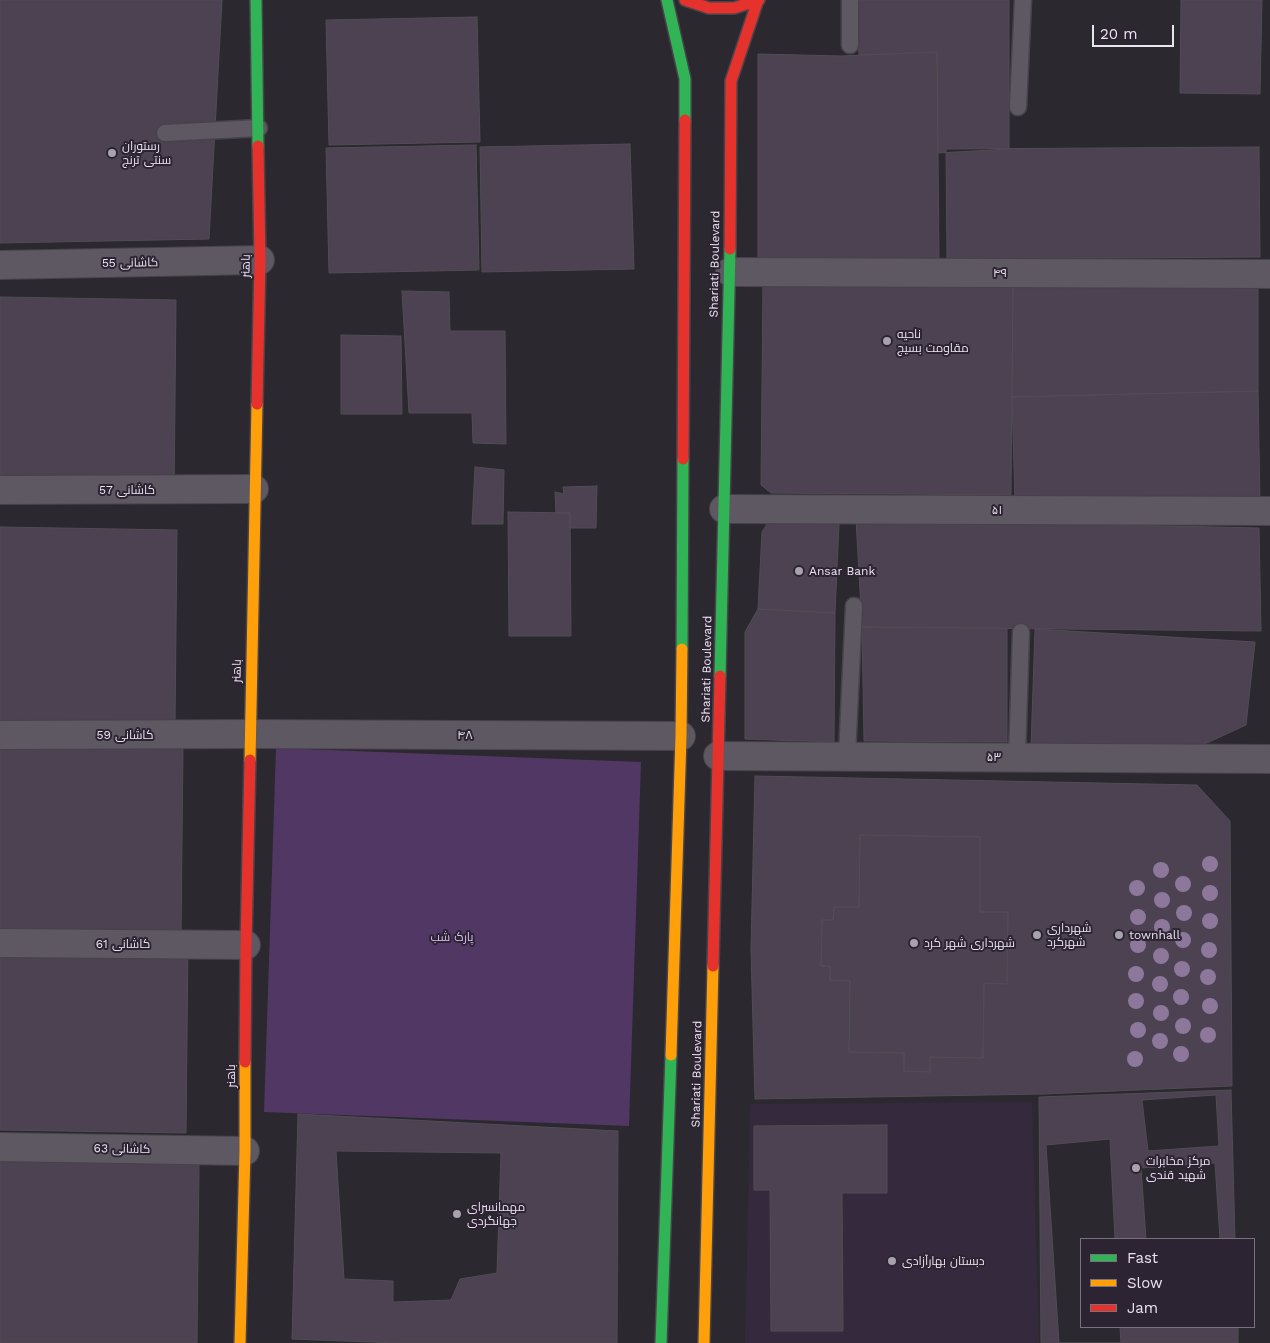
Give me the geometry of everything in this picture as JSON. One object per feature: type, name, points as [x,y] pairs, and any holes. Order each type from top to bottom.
[{"type":"main road","name":"باهنر","points":[[240,1343],[245,1151],[246,945],[254,489],[260,260],[256,0]]},
{"type":"main road","name":"Shariati Boulevard","points":[[667,0],[685,79],[698,745],[704,1343]]},
{"type":"main road","points":[[685,0],[709,8],[734,8],[759,0]]},
{"type":"main road","name":"Shariati Boulevard","points":[[661,1343],[698,745],[724,509],[730,272],[730,81],[759,0]]},
{"type":"street","name":"کاشانی 55","points":[[0,265],[260,260]]},
{"type":"street","name":"۴۹","points":[[730,272],[1270,274]]},
{"type":"street","name":"کاشانی 57","points":[[0,490],[254,489]]},
{"type":"street","name":"۵۱","points":[[724,509],[1270,511]]},
{"type":"street","name":"۴۸","points":[[250,734],[698,745]]},
{"type":"street","name":"کاشانی 59","points":[[0,735],[250,734]]},
{"type":"street","name":"۵۳","points":[[698,745],[848,756],[1270,759]]},
{"type":"street","name":"کاشانی 61","points":[[0,943],[246,945]]},
{"type":"street","name":"کاشانی 63","points":[[0,1146],[245,1151]]},
{"type":"lane","points":[[850,0],[850,45]]},
{"type":"lane","points":[[1018,107],[1022,0]]},
{"type":"lane","points":[[165,133],[259,128]]},
{"type":"lane","points":[[848,756],[854,606]]},
{"type":"lane","points":[[1017,757],[1021,632]]},
{"type":"shaded area","name":"دبستان بهارآزادی","points":[[1032,1102],[1039,1343],[745,1343],[750,1104]]},
{"type":"green space","name":"پارک شب","points":[[276,748],[641,762],[629,1126],[264,1112]]},
{"type":"building","points":[[0,0],[222,0],[209,239],[0,243]]},
{"type":"building","points":[[857,0],[1009,0],[1009,149],[938,153],[937,52],[859,55]]},
{"type":"building","points":[[1181,0],[1262,0],[1260,94],[1180,93]]},
{"type":"building","points":[[477,17],[480,142],[329,145],[326,20]]},
{"type":"building","points":[[937,52],[939,259],[758,260],[758,54],[841,56]]},
{"type":"building","points":[[630,144],[634,269],[482,272],[480,147]]},
{"type":"building","points":[[476,145],[479,270],[329,273],[326,148]]},
{"type":"building","points":[[1259,147],[1260,257],[947,259],[946,149]]},
{"type":"building","name":"ناحیه مقاومت بسیج","points":[[763,282],[1013,286],[1011,495],[771,493],[761,485]]},
{"type":"building","points":[[1258,285],[1258,391],[1012,397],[1013,286]]},
{"type":"building","points":[[402,291],[449,292],[450,331],[505,331],[506,444],[473,443],[472,413],[409,413]]},
{"type":"building","points":[[0,297],[176,300],[174,495],[0,492]]},
{"type":"building","points":[[341,335],[401,336],[402,414],[341,414]]},
{"type":"building","points":[[1258,391],[1260,504],[1015,504],[1012,397]]},
{"type":"building","points":[[475,467],[504,470],[503,524],[472,524]]},
{"type":"building","points":[[597,486],[596,528],[570,528],[570,513],[556,513],[555,492],[564,494],[563,487]]},
{"type":"building","points":[[508,512],[570,513],[571,636],[509,636]]},
{"type":"building","points":[[856,519],[1259,528],[1261,631],[862,627]]},
{"type":"building","name":"Ansar Bank","points":[[771,520],[839,524],[835,613],[758,609],[762,532]]},
{"type":"building","points":[[0,527],[177,530],[175,724],[0,721]]},
{"type":"building","points":[[758,609],[835,613],[834,742],[745,739],[745,632]]},
{"type":"building","points":[[862,627],[1007,628],[1007,742],[864,741]]},
{"type":"building","points":[[1035,629],[1255,642],[1246,725],[1196,748],[1031,747]]},
{"type":"building","points":[[0,742],[183,745],[181,939],[0,936]]},
{"type":"building","name":"townhall","points":[[755,776],[1197,785],[1230,821],[1232,1086],[1044,1094],[755,1099],[751,950]],"holes":[[[860,835],[980,837],[980,912],[1008,912],[1007,984],[984,983],[983,1058],[930,1057],[930,1072],[904,1071],[904,1053],[849,1052],[850,981],[830,980],[830,966],[821,966],[822,920],[833,920],[834,907],[859,907]]]},
{"type":"building","name":"شهرداری شهر کرد","points":[[860,835],[980,837],[980,912],[1008,912],[1007,984],[984,983],[983,1058],[930,1057],[930,1072],[904,1071],[904,1053],[849,1052],[850,981],[830,980],[830,966],[821,966],[822,920],[833,920],[834,907],[859,907]]},
{"type":"building","points":[[0,936],[188,939],[186,1133],[0,1130]]},
{"type":"building","name":"مرکز مخابرات شهید قندی","points":[[1231,1090],[1235,1238],[1080,1238],[1080,1328],[1238,1328],[1238,1343],[1041,1343],[1039,1097]]},
{"type":"building","points":[[1216,1095],[1219,1146],[1148,1151],[1142,1100]]},
{"type":"building","name":"مهمانسرای جهانگردی","points":[[298,1114],[618,1131],[617,1343],[396,1343],[292,1339]]},
{"type":"building","points":[[887,1125],[887,1193],[842,1193],[843,1331],[771,1331],[770,1190],[754,1190],[754,1126]]},
{"type":"building","points":[[1110,1139],[1115,1238],[1080,1238],[1080,1328],[1120,1328],[1121,1343],[1059,1343],[1046,1145]]},
{"type":"building","points":[[336,1151],[501,1153],[497,1273],[460,1279],[451,1300],[393,1302],[393,1281],[344,1279]]},
{"type":"building","points":[[0,1161],[199,1164],[197,1343],[0,1343]]},
{"type":"building","points":[[1215,1163],[1220,1238],[1146,1238],[1141,1168]]},
{"type":"traffic: fast","points":[[256,0],[258,146]]},
{"type":"traffic: fast","points":[[667,0],[685,79],[685,120]]},
{"type":"traffic: fast","points":[[720,676],[730,249]]},
{"type":"traffic: fast","points":[[682,649],[683,459]]},
{"type":"traffic: fast","points":[[661,1343],[671,1055]]},
{"type":"traffic: slow","points":[[250,760],[257,404]]},
{"type":"traffic: slow","points":[[671,1055],[682,649]]},
{"type":"traffic: slow","points":[[704,1343],[713,966]]},
{"type":"traffic: slow","points":[[240,1343],[245,1151],[245,1062]]},
{"type":"traffic: jam","points":[[685,0],[709,8],[734,8],[759,0]]},
{"type":"traffic: jam","points":[[730,249],[731,81],[758,0]]},
{"type":"traffic: jam","points":[[683,459],[685,120]]},
{"type":"traffic: jam","points":[[257,404],[260,260],[258,146]]},
{"type":"traffic: jam","points":[[713,966],[720,676]]},
{"type":"traffic: jam","points":[[245,1062],[250,760]]},
{"type":"place","name":"رستوران سنتی ترنج","points":[[112,153]]},
{"type":"place","name":"ناحیه مقاومت بسیج","points":[[887,341]]},
{"type":"place","name":"Ansar Bank","points":[[799,571]]},
{"type":"place","name":"شهرداری شهرکرد","points":[[1037,935]]},
{"type":"place","name":"townhall","points":[[1119,935]]},
{"type":"place","name":"شهرداری شهر کرد","points":[[914,943]]},
{"type":"place","name":"مرکز مخابرات شهید قندی","points":[[1136,1168]]},
{"type":"place","name":"مهمانسرای جهانگردی","points":[[457,1214]]},
{"type":"place","name":"دبستان بهارآزادی","points":[[892,1261]]}]
